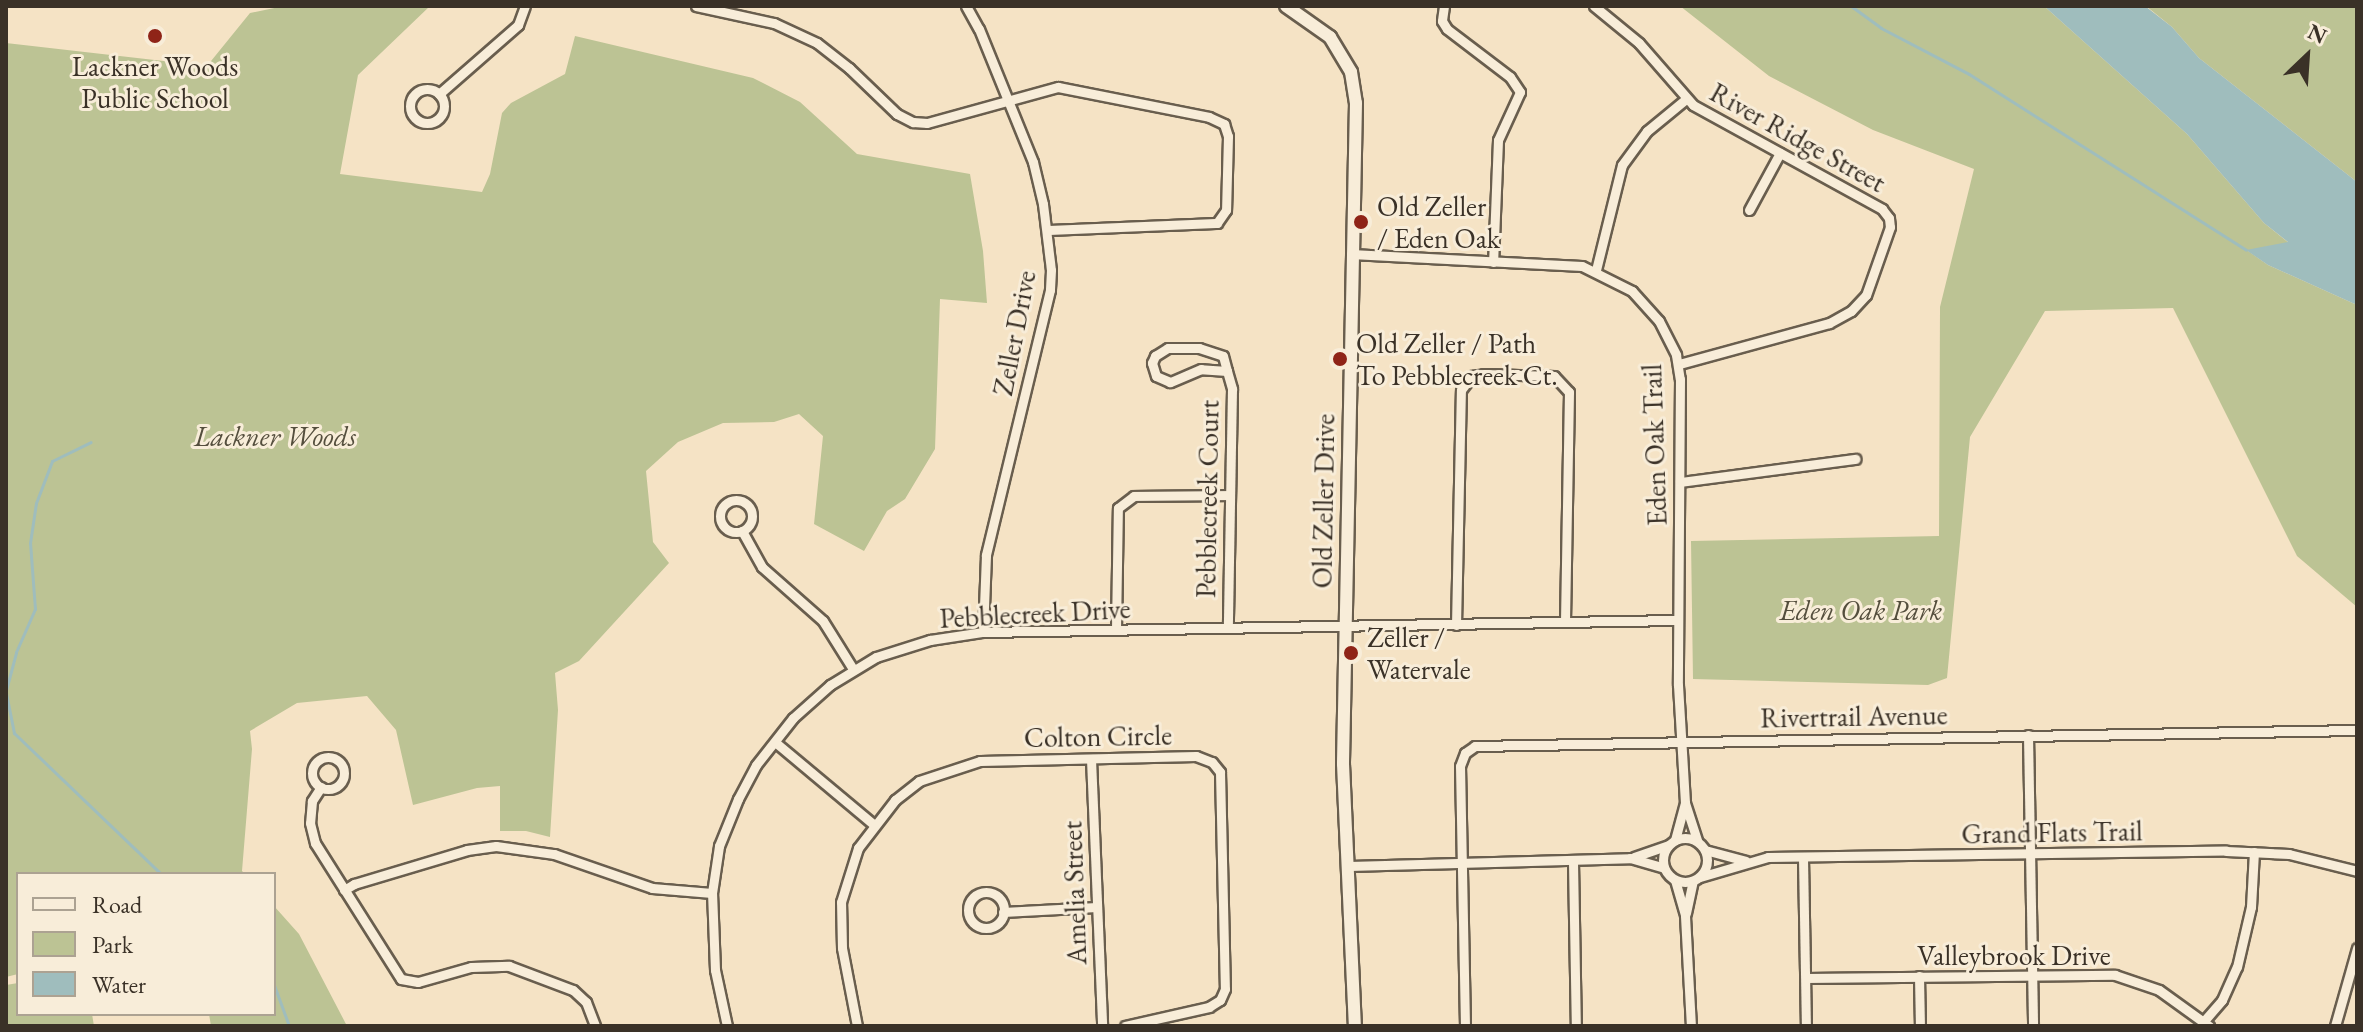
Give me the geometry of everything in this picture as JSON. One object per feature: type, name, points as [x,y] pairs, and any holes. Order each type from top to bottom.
[{"type":"street","points":[[439,94],[518,25],[525,6]]},
{"type":"street","points":[[696,6],[774,23],[817,43],[849,68],[897,114],[913,122],[927,123],[1049,88],[1069,89],[1209,117],[1224,124],[1228,136],[1226,210],[1217,223],[1047,230]]},
{"type":"street","name":"Zeller Drive","points":[[966,6],[979,29],[1033,162],[1047,230],[1050,290],[986,555],[983,632]]},
{"type":"street","name":"Old Zeller Drive","points":[[1286,6],[1330,37],[1351,72],[1356,103],[1343,764],[1355,1026]]},
{"type":"street","points":[[1444,6],[1442,21],[1447,29],[1510,77],[1520,92],[1498,140],[1493,262]]},
{"type":"street","points":[[1594,6],[1639,43],[1686,99],[1647,131],[1622,165],[1596,270]]},
{"type":"street","name":"River Ridge Street","points":[[1679,364],[1829,323],[1851,311],[1866,295],[1890,227],[1889,218],[1882,209],[1686,99]]},
{"type":"street","points":[[1749,210],[1780,153]]},
{"type":"street","name":"Eden Oak Trail","points":[[1351,254],[1582,266],[1596,270],[1632,291],[1659,321],[1679,364],[1676,620],[1680,741],[1685,803],[1697,841]]},
{"type":"street","name":"Pebblecreek Court","points":[[1227,371],[1201,369],[1170,382],[1156,376],[1151,368],[1155,356],[1161,351],[1199,348],[1217,351],[1223,356],[1232,389],[1228,628]]},
{"type":"street","points":[[1456,625],[1461,390],[1472,376],[1484,374],[1554,376],[1569,392],[1565,622]]},
{"type":"street","points":[[1680,482],[1855,459]]},
{"type":"street","points":[[1116,629],[1118,508],[1134,496],[1229,495]]},
{"type":"street","points":[[742,531],[762,567],[823,621],[853,669]]},
{"type":"street","name":"Pebblecreek Drive","points":[[727,1026],[715,970],[712,893],[719,846],[738,799],[756,765],[810,701],[853,669],[902,647],[983,632],[1676,620]]},
{"type":"street","name":"Rivertrail Avenue","points":[[1462,863],[1460,766],[1465,753],[1475,746],[2357,730]]},
{"type":"street","points":[[2028,735],[2033,1026]]},
{"type":"street","points":[[775,742],[873,824]]},
{"type":"street","name":"Colton Circle","points":[[857,1026],[842,948],[841,902],[849,869],[873,824],[919,781],[980,761],[1196,756],[1212,762],[1220,772],[1225,989],[1220,1000],[1209,1007],[1125,1026]]},
{"type":"street","name":"Amelia Street","points":[[1091,759],[1102,1026]]},
{"type":"street","points":[[321,787],[312,801],[310,823],[315,843],[401,979],[418,982],[471,967],[509,966],[573,990],[586,1002],[595,1026]]},
{"type":"street","name":"Eden Oak Trail","points":[[1672,842],[1685,803]]},
{"type":"street","points":[[1349,866],[1630,858],[1672,842],[1697,841],[1705,850],[1707,865],[1697,879],[1685,916]]},
{"type":"street","points":[[1664,868],[1663,855],[1672,842]]},
{"type":"street","points":[[344,890],[354,884],[467,850],[496,846],[554,854],[652,888],[712,893]]},
{"type":"street","name":"Grand Flats Trail","points":[[1705,850],[1746,861]]},
{"type":"street","points":[[2206,1024],[2227,992],[2237,967],[2250,915],[2254,852]]},
{"type":"street","name":"Grand Flats Trail","points":[[1697,879],[1746,861],[2030,854],[2254,852],[2303,857],[2357,871]]},
{"type":"street","points":[[1630,858],[1664,868],[1675,880],[1685,916],[1691,1026]]},
{"type":"street","points":[[1803,858],[1806,1026]]},
{"type":"street","points":[[1573,862],[1576,1026]]},
{"type":"street","points":[[1462,863],[1465,1026]]},
{"type":"street","points":[[1675,880],[1697,879]]},
{"type":"street","points":[[1003,912],[1097,907]]},
{"type":"street","points":[[2335,1026],[2357,948]]},
{"type":"street","name":"Valleybrook Drive","points":[[1806,978],[2103,974],[2126,977],[2159,990],[2206,1024]]},
{"type":"street","points":[[1919,976],[1920,1026]]},
{"type":"green space","name":"Lackner Woods","points":[[284,6],[430,6],[358,75],[340,174],[482,192],[490,174],[502,113],[511,103],[565,74],[575,36],[753,78],[800,102],[857,154],[970,174],[983,251],[987,303],[940,299],[935,449],[905,499],[887,511],[864,551],[814,524],[823,436],[799,414],[774,422],[723,423],[678,442],[646,471],[653,542],[669,563],[579,661],[555,673],[558,710],[550,837],[526,831],[500,831],[500,786],[477,788],[413,805],[396,730],[367,696],[297,703],[250,731],[252,749],[243,872],[16,872],[16,974],[6,977],[6,43],[207,66],[250,13]]},
{"type":"green space","name":"Eden Oak Park","points":[[1680,6],[2044,6],[2187,134],[2264,223],[2289,243],[2248,251],[2268,265],[2357,305],[2357,607],[2297,556],[2173,308],[2045,311],[1970,437],[1947,678],[1928,685],[1693,679],[1691,541],[1939,536],[1940,307],[1974,169],[1873,130],[1769,76]]},
{"type":"green space","points":[[2146,6],[2357,6],[2357,182],[2199,58],[2172,27]]},
{"type":"green space","points":[[276,908],[299,934],[347,1026],[211,1026],[209,1016],[276,1016]]},
{"type":"green space","points":[[16,983],[16,1016],[92,1016],[94,1026],[6,1026],[6,985]]},
{"type":"water","points":[[2044,6],[2145,6],[2172,27],[2199,58],[2357,182],[2357,305],[2268,265],[2246,250],[2288,242],[2264,223],[2187,134]]},
{"type":"waterway","points":[[1851,6],[1881,28],[1969,74],[2246,250]]},
{"type":"waterway","points":[[6,690],[16,652],[35,609],[30,543],[36,503],[52,461],[91,442]]},
{"type":"waterway","points":[[6,693],[14,733],[159,872]]},
{"type":"waterway","points":[[276,990],[289,1026]]},
{"type":"place","name":"Lackner Woods Public School","points":[[155,36]]},
{"type":"place","name":"Old Zeller / Eden Oak","points":[[1361,222]]},
{"type":"place","name":"Old Zeller / Path To Pebblecreek Ct.","points":[[1340,359]]},
{"type":"place","name":"Zeller / Watervale","points":[[1351,653]]}]
